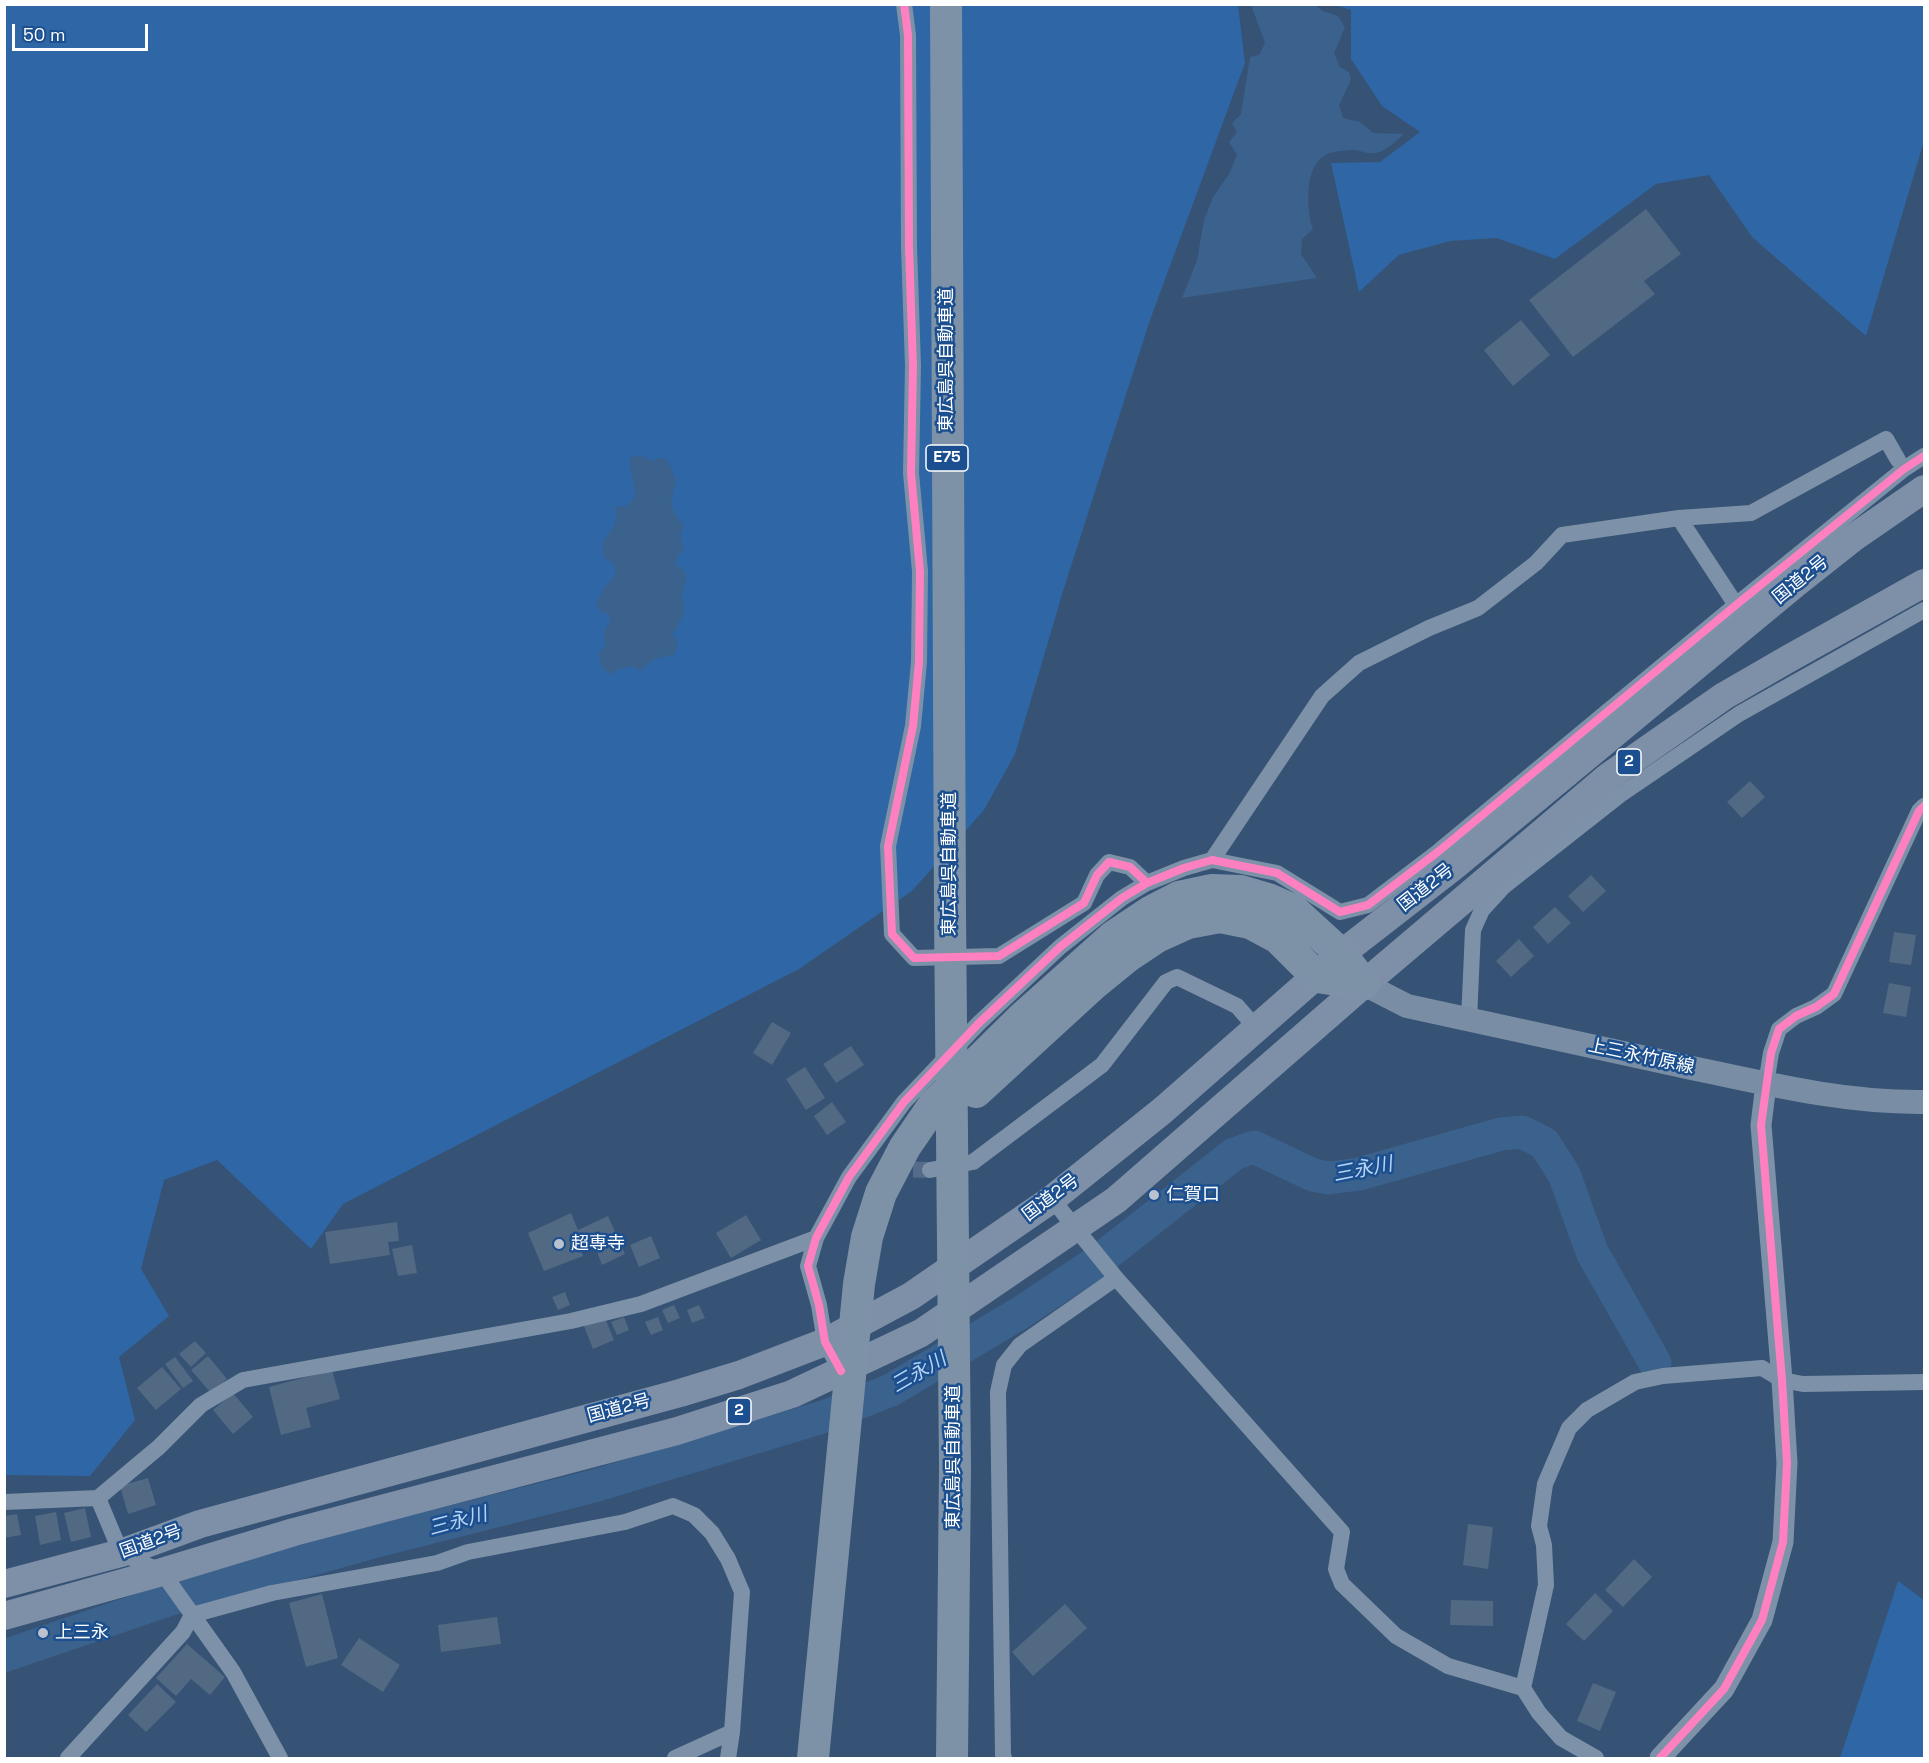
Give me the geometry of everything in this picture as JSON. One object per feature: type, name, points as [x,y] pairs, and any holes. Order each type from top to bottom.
[{"type":"highway","name":"東広島呉自動車道","points":[[946,4],[955,1467],[952,1758]]},
{"type":"highway","name":"国道2号","points":[[4,1584],[121,1553],[200,1524],[739,1375],[825,1342],[911,1296],[1052,1199],[1162,1111],[1317,977],[1446,859],[1853,538],[1924,489]]},
{"type":"highway","name":"国道2号","points":[[4,1616],[294,1532],[677,1431],[792,1394],[921,1333],[1116,1200],[1364,984],[1608,777],[1724,696],[1924,583]]},
{"type":"highway","points":[[813,1758],[852,1445],[868,1280],[867,1237],[881,1193],[905,1147],[933,1106],[1022,1018],[1114,936],[1150,912],[1179,897],[1212,890],[1241,891],[1293,910],[1341,954],[1364,984]]},
{"type":"highway","points":[[868,1280],[897,1202],[919,1160],[970,1098],[1127,957],[1157,937],[1188,923],[1220,917],[1250,923],[1278,938],[1317,977],[1364,984]]},
{"type":"highway","points":[[834,1758],[852,1445]]},
{"type":"main road","name":"上三永竹原線","points":[[1364,984],[1407,1005],[1766,1084],[1850,1098],[1924,1102]]},
{"type":"street","points":[[904,4],[908,35],[909,247],[913,366],[911,473],[920,571],[919,662],[913,726],[888,846],[892,934],[914,958],[999,956],[1084,903],[1097,875],[1109,862],[1130,867],[1147,883]]},
{"type":"street","points":[[1212,860],[1322,696],[1359,663],[1429,628],[1478,608],[1536,563],[1562,535],[1678,518],[1751,513],[1886,439],[1898,460]]},
{"type":"street","points":[[841,1371],[825,1342],[819,1305],[808,1266],[816,1238],[849,1177],[904,1102],[979,1023],[1060,947],[1122,898],[1147,883],[1212,860],[1277,873],[1340,912],[1368,905],[1446,859],[1736,605],[1904,469],[1924,456]]},
{"type":"street","points":[[1678,518],[1736,605]]},
{"type":"street","points":[[1469,1020],[1473,930],[1482,910],[1503,887],[1620,795],[1738,714],[1924,609]]},
{"type":"street","points":[[1660,1758],[1724,1689],[1762,1620],[1782,1542],[1787,1464],[1761,1125],[1771,1053],[1779,1029],[1796,1016],[1816,1007],[1834,994],[1899,852],[1919,811],[1924,806]]},
{"type":"street","points":[[930,1170],[973,1162],[1102,1065],[1166,982],[1177,977],[1237,1006],[1257,1029]]},
{"type":"street","points":[[856,1167],[882,1169]]},
{"type":"street","points":[[1052,1199],[1116,1278],[1342,1532],[1336,1569],[1341,1584],[1396,1636],[1448,1666],[1523,1688],[1539,1713],[1561,1738],[1596,1758]]},
{"type":"street","points":[[4,1502],[98,1498],[159,1447],[201,1405],[243,1380],[571,1321],[641,1304],[816,1238]]},
{"type":"street","points":[[1004,1758],[998,1392],[1004,1365],[1020,1345],[1116,1278]]},
{"type":"street","points":[[1523,1688],[1546,1585],[1544,1545],[1539,1526],[1545,1484],[1569,1428],[1587,1410],[1635,1382],[1663,1376],[1762,1368],[1782,1380],[1803,1384],[1924,1382]]},
{"type":"street","points":[[98,1498],[121,1553],[162,1572],[233,1672],[280,1758]]},
{"type":"street","points":[[68,1758],[183,1632],[192,1615],[272,1593],[436,1563],[468,1552],[625,1522],[673,1506],[694,1515],[712,1533],[728,1560],[742,1592],[732,1732],[728,1758]]},
{"type":"street","points":[[675,1758],[732,1732]]},
{"type":"shaded area","points":[[5,5],[1238,5],[1245,63],[1150,320],[1064,588],[1015,754],[984,810],[912,891],[799,969],[343,1204],[311,1249],[217,1160],[164,1180],[141,1269],[169,1316],[119,1357],[135,1420],[90,1476],[5,1475]]},
{"type":"shaded area","points":[[1251,5],[1315,5],[1323,11],[1338,16],[1345,27],[1334,53],[1340,67],[1349,72],[1351,80],[1339,105],[1343,118],[1360,122],[1373,133],[1404,134],[1380,152],[1353,150],[1334,152],[1324,156],[1317,163],[1309,184],[1308,196],[1313,229],[1302,239],[1301,254],[1317,278],[1182,298],[1197,260],[1204,220],[1213,197],[1229,174],[1237,155],[1229,142],[1237,132],[1232,123],[1241,114],[1250,57],[1259,55],[1265,43]]},
{"type":"shaded area","points":[[1335,5],[1924,5],[1924,141],[1866,336],[1752,237],[1709,175],[1656,184],[1555,259],[1497,238],[1450,241],[1399,255],[1359,292],[1331,163],[1380,162],[1420,132],[1382,106],[1351,59],[1351,10]]},
{"type":"shaded area","points":[[642,456],[652,461],[659,458],[667,459],[676,481],[672,505],[684,526],[680,536],[684,550],[678,555],[675,564],[686,574],[682,597],[684,612],[672,635],[678,642],[674,655],[655,659],[641,671],[633,666],[610,674],[602,668],[598,654],[606,646],[604,633],[611,620],[607,614],[601,612],[596,604],[603,589],[616,574],[613,562],[606,560],[603,553],[603,542],[616,520],[615,506],[625,507],[635,498],[630,457]]},
{"type":"shaded area","points":[[1898,1581],[1924,1600],[1924,1758],[1840,1758]]},
{"type":"building","points":[[1646,209],[1681,254],[1644,281],[1655,294],[1573,357],[1529,300]]},
{"type":"building","points":[[1521,320],[1550,355],[1513,386],[1484,350]]},
{"type":"building","points":[[1750,781],[1765,797],[1742,818],[1727,802]]},
{"type":"building","points":[[1591,875],[1606,891],[1583,912],[1568,896]]},
{"type":"building","points":[[1555,907],[1571,923],[1548,944],[1533,927]]},
{"type":"building","points":[[1894,932],[1916,935],[1911,965],[1889,962]]},
{"type":"building","points":[[1519,939],[1534,956],[1511,977],[1496,961]]},
{"type":"building","points":[[1889,983],[1911,987],[1906,1017],[1883,1013]]},
{"type":"building","points":[[772,1022],[791,1033],[772,1065],[753,1053]]},
{"type":"building","points":[[851,1046],[864,1065],[836,1083],[823,1064]]},
{"type":"building","points":[[805,1067],[825,1098],[806,1110],[786,1079]]},
{"type":"building","points":[[832,1102],[846,1122],[827,1135],[814,1116]]},
{"type":"building","name":"超専寺","points":[[571,1213],[578,1230],[608,1216],[625,1254],[602,1265],[593,1241],[580,1247],[583,1256],[544,1271],[528,1233]]},
{"type":"building","points":[[746,1215],[761,1240],[731,1258],[716,1233]]},
{"type":"building","points":[[397,1222],[399,1241],[388,1242],[390,1255],[330,1264],[325,1232]]},
{"type":"building","points":[[651,1236],[660,1258],[639,1267],[630,1245]]},
{"type":"building","points":[[412,1245],[417,1273],[398,1276],[392,1249]]},
{"type":"building","points":[[565,1292],[570,1305],[558,1310],[552,1297]]},
{"type":"building","points":[[674,1305],[680,1318],[668,1323],[662,1310]]},
{"type":"building","points":[[699,1305],[705,1318],[692,1323],[687,1310]]},
{"type":"building","points":[[624,1317],[629,1330],[617,1335],[611,1322]]},
{"type":"building","points":[[658,1317],[663,1330],[651,1335],[645,1322]]},
{"type":"building","points":[[605,1318],[614,1340],[593,1349],[584,1326]]},
{"type":"building","points":[[195,1341],[206,1353],[191,1367],[179,1354]]},
{"type":"building","points":[[208,1356],[227,1379],[211,1393],[191,1370]]},
{"type":"building","points":[[175,1357],[193,1381],[183,1388],[165,1364]]},
{"type":"building","points":[[162,1367],[181,1389],[156,1410],[137,1388]]},
{"type":"building","points":[[332,1370],[340,1399],[306,1408],[311,1427],[281,1435],[269,1387]]},
{"type":"building","points":[[233,1393],[253,1417],[233,1434],[213,1410]]},
{"type":"building","points":[[148,1478],[156,1505],[128,1514],[120,1486]]},
{"type":"building","points":[[85,1508],[91,1537],[71,1542],[64,1513]]},
{"type":"building","points":[[56,1512],[61,1540],[40,1545],[35,1516]]},
{"type":"building","points":[[17,1514],[21,1535],[4,1538],[4,1516]]},
{"type":"building","points":[[1468,1524],[1493,1527],[1488,1569],[1463,1565]]},
{"type":"building","points":[[1634,1559],[1652,1577],[1623,1607],[1605,1590]]},
{"type":"building","points":[[1595,1593],[1613,1611],[1584,1641],[1566,1624]]},
{"type":"building","points":[[322,1594],[338,1658],[306,1667],[289,1603]]},
{"type":"building","points":[[1451,1600],[1493,1601],[1493,1626],[1450,1625]]},
{"type":"building","points":[[1065,1604],[1087,1628],[1033,1676],[1012,1652]]},
{"type":"building","points":[[497,1617],[501,1644],[441,1652],[438,1625]]},
{"type":"building","points":[[359,1638],[400,1665],[383,1692],[341,1665]]},
{"type":"building","points":[[187,1644],[225,1677],[210,1695],[191,1679],[176,1696],[156,1678]]},
{"type":"building","points":[[1593,1683],[1616,1692],[1600,1731],[1577,1721]]},
{"type":"building","points":[[157,1684],[176,1702],[146,1732],[128,1715]]},
{"type":"waterway","name":"三永川","points":[[4,1656],[180,1596],[369,1543],[594,1486],[826,1416],[891,1390],[1020,1313],[1098,1261],[1234,1154],[1254,1147],[1313,1175],[1329,1178],[1359,1174],[1501,1134],[1522,1132],[1544,1143],[1564,1174],[1592,1252],[1655,1363]]},
{"type":"tunnel","points":[[889,1169],[930,1170]]},
{"type":"cycle path","points":[[904,4],[908,35],[909,247],[913,366],[911,473],[920,571],[919,662],[913,726],[888,846],[892,934],[914,958],[999,956],[1084,903],[1097,875],[1109,862],[1130,867],[1147,883]]},
{"type":"cycle path","points":[[841,1371],[825,1342],[819,1305],[808,1266],[816,1238],[849,1177],[904,1102],[979,1023],[1060,947],[1122,898],[1147,883],[1212,860],[1277,873],[1340,912],[1368,905],[1439,851],[1736,605],[1904,469],[1924,456]]},
{"type":"cycle path","points":[[1660,1758],[1724,1689],[1762,1620],[1783,1542],[1787,1463],[1761,1125],[1771,1053],[1779,1029],[1796,1016],[1816,1007],[1834,994],[1919,811],[1924,806]]},
{"type":"place","name":"仁賀口","points":[[1154,1195]]},
{"type":"place","name":"超専寺","points":[[559,1244]]},
{"type":"place","name":"上三永","points":[[43,1633]]}]
